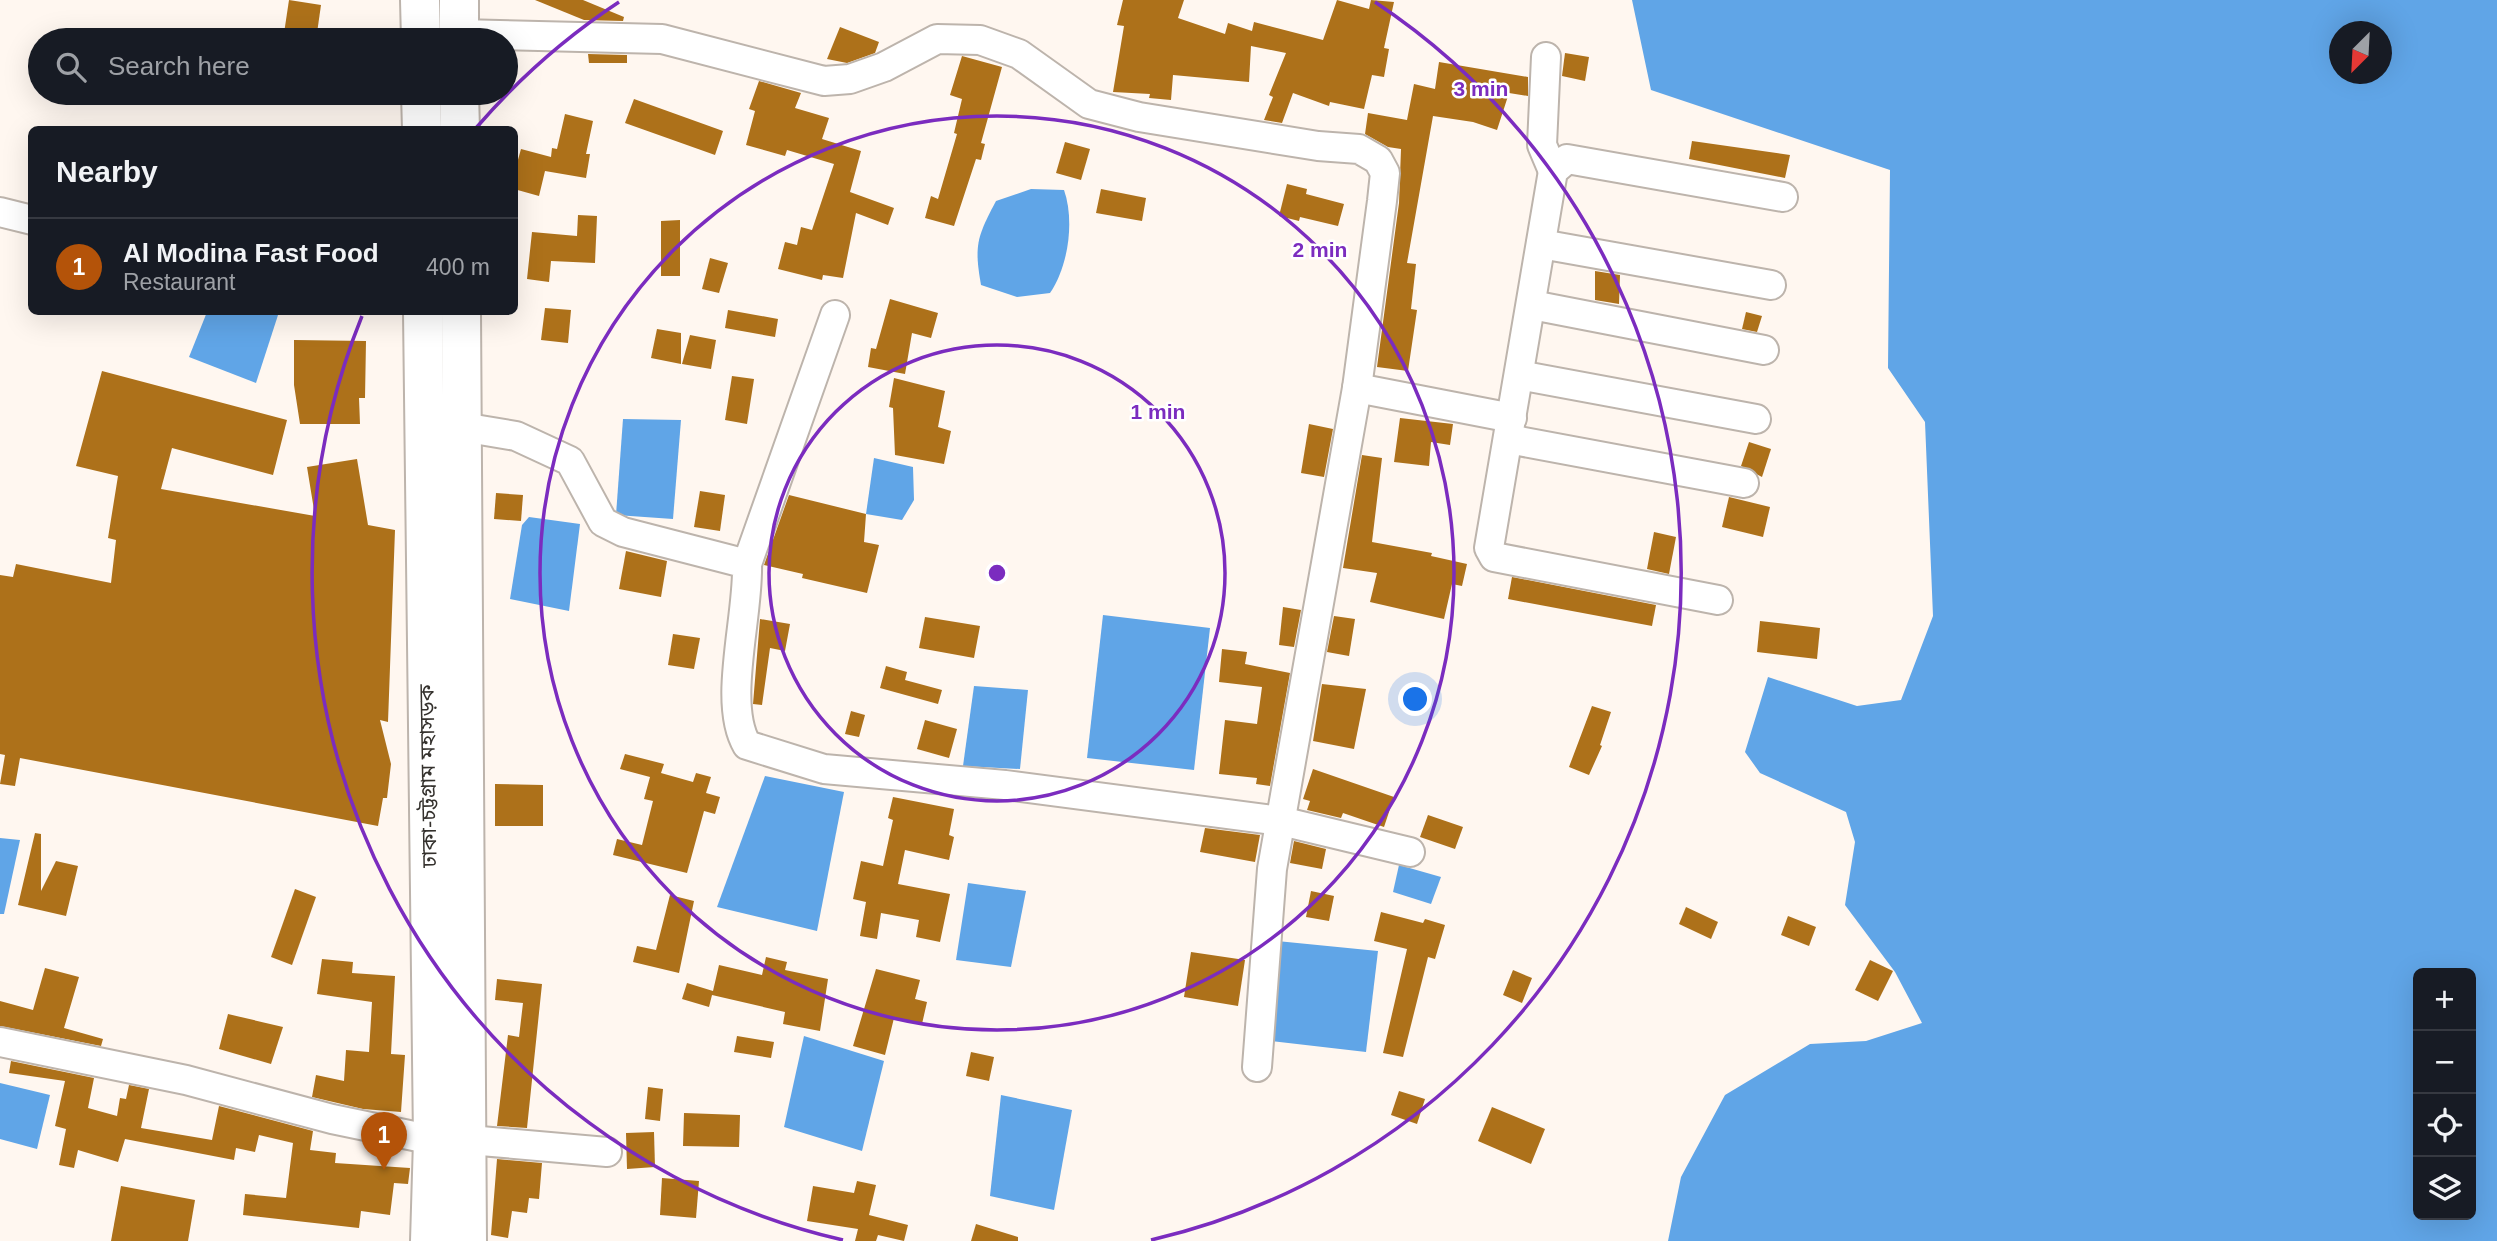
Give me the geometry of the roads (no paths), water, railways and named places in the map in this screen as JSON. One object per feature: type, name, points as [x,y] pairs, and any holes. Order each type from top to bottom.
[{"type":"highway","points":[[420,0],[421,28]]},
{"type":"highway","points":[[421,105],[422,126]]},
{"type":"highway","points":[[459,105],[460,126]]},
{"type":"highway","name":"ঢাকা-চট্টগ্রাম মহাসড়ক","points":[[423,315],[451,1140],[467,1241]]},
{"type":"highway","name":"ঢাকা-চট্টগ্রাম মহাসড়ক","points":[[430,1241],[451,1140],[462,427],[461,315]]},
{"type":"street","points":[[459,25],[502,28]]},
{"type":"street","points":[[518,29],[662,39],[824,81],[850,79],[884,67],[937,39],[980,40],[1018,54],[1089,104],[1139,117],[1318,146],[1359,149],[1378,160],[1384,173],[1357,388],[1272,869],[1257,1067]]},
{"type":"street","points":[[1546,57],[1542,145],[1553,171],[1489,548],[1494,556],[1718,600]]},
{"type":"street","points":[[1553,171],[1567,159],[1783,197]]},
{"type":"street","points":[[0,212],[28,219]]},
{"type":"street","points":[[1542,244],[1771,285]]},
{"type":"street","points":[[1532,305],[1764,350]]},
{"type":"street","points":[[835,315],[747,564],[748,591],[735,707],[739,732],[747,746],[824,769],[1005,785],[1281,821],[1410,852]]},
{"type":"street","points":[[1519,375],[1756,419]]},
{"type":"street","points":[[1357,388],[1744,484]]},
{"type":"street","points":[[462,427],[516,436],[570,461],[604,522],[623,532],[747,564]]},
{"type":"street","points":[[0,1042],[186,1080],[332,1119],[451,1140],[607,1152]]},
{"type":"water","points":[[1632,0],[2497,0],[2497,1241],[1668,1241],[1681,1177],[1725,1095],[1810,1044],[1866,1041],[1922,1023],[1895,972],[1845,905],[1855,842],[1846,812],[1760,773],[1745,752],[1768,677],[1857,706],[1901,700],[1933,616],[1925,422],[1888,368],[1890,170],[1651,90]]},
{"type":"water","points":[[1031,189],[1064,190],[1069,216],[1068,243],[1061,270],[1050,293],[1017,297],[981,285],[979,242],[996,201]]},
{"type":"water","points":[[206,315],[278,315],[256,383],[189,357]]},
{"type":"water","points":[[623,419],[681,420],[673,519],[616,515]]},
{"type":"water","points":[[874,458],[913,467],[914,500],[902,520],[866,514]]},
{"type":"water","points":[[529,517],[580,524],[569,611],[510,599],[522,525]]},
{"type":"water","points":[[1103,615],[1210,628],[1194,770],[1087,758]]},
{"type":"water","points":[[974,686],[1028,690],[1020,769],[963,766]]},
{"type":"water","points":[[765,776],[844,792],[817,931],[717,907]]},
{"type":"water","points":[[0,838],[20,840],[4,914],[0,914]]},
{"type":"water","points":[[1399,865],[1441,877],[1431,904],[1393,892]]},
{"type":"water","points":[[968,883],[1026,891],[1011,967],[956,960]]},
{"type":"water","points":[[1277,941],[1378,951],[1366,1052],[1271,1041]]},
{"type":"water","points":[[804,1036],[884,1061],[862,1151],[784,1127]]},
{"type":"water","points":[[0,1083],[50,1095],[37,1149],[0,1139]]},
{"type":"water","points":[[1001,1095],[1072,1110],[1054,1210],[990,1196]]},
{"type":"place","name":"Al Modina Fast Food","points":[[384,1170]]}]
